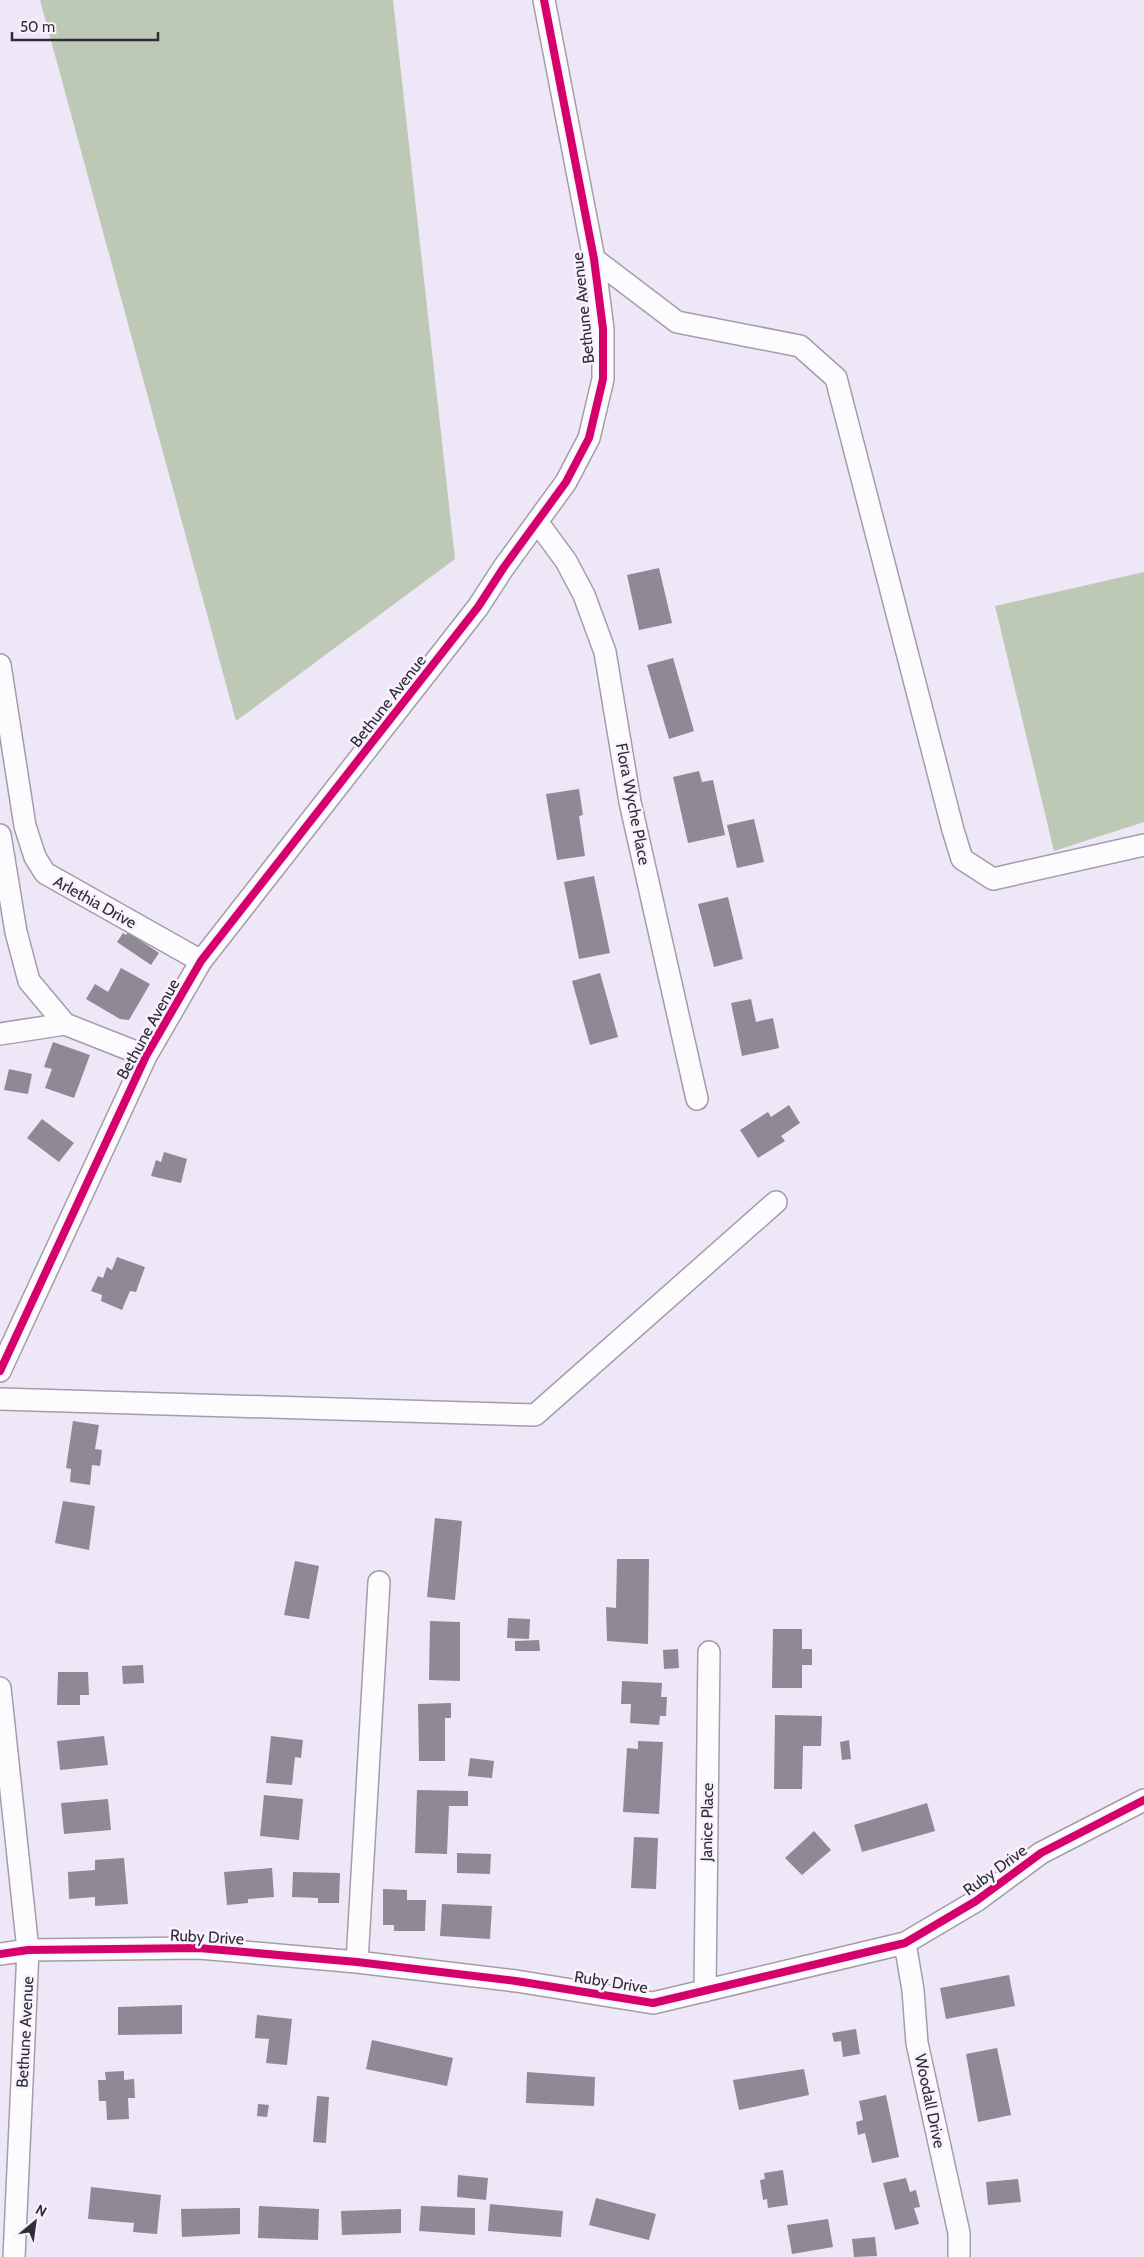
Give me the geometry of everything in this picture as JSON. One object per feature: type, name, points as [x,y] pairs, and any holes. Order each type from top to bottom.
[{"type":"street","name":"Bethune Avenue","points":[[0,1371],[146,1056],[201,961],[478,607],[504,567],[538,523],[566,482],[589,438],[603,379],[602,328],[594,259],[544,0]]},
{"type":"street","points":[[594,259],[677,322],[800,346],[836,378],[962,859],[993,879],[1144,846]]},
{"type":"street","name":"Flora Wyche Place","points":[[538,523],[566,561],[584,595],[605,652],[630,802],[697,1099]]},
{"type":"street","name":"Arlethia Drive","points":[[0,666],[25,826],[35,857],[45,874],[201,961]]},
{"type":"street","points":[[0,835],[16,932],[29,981],[65,1024],[146,1056]]},
{"type":"street","points":[[0,1034],[65,1024]]},
{"type":"street","points":[[0,1399],[535,1415],[776,1202]]},
{"type":"street","points":[[358,1962],[379,1582]]},
{"type":"street","name":"Janice Place","points":[[705,1991],[709,1652]]},
{"type":"street","name":"Bethune Avenue","points":[[0,1688],[28,1950],[14,2257]]},
{"type":"street","name":"Ruby Drive","points":[[0,1954],[28,1950],[199,1948],[358,1962],[516,1981],[653,2003],[905,1943],[976,1901],[1041,1853],[1144,1800]]},
{"type":"street","name":"Woodall Drive","points":[[905,1943],[913,1990],[917,2043],[959,2233],[959,2257]]},
{"type":"green space","points":[[40,0],[393,0],[455,559],[236,721]]},
{"type":"green space","points":[[1144,572],[1144,822],[1054,851],[995,606]]},
{"type":"building","points":[[659,568],[672,623],[639,630],[627,575]]},
{"type":"building","points":[[673,658],[694,731],[669,739],[647,665]]},
{"type":"building","points":[[699,771],[702,782],[713,780],[725,835],[688,843],[673,777]]},
{"type":"building","points":[[579,789],[583,815],[579,816],[585,856],[557,860],[546,794]]},
{"type":"building","points":[[754,819],[764,862],[737,868],[727,825]]},
{"type":"building","points":[[594,876],[610,953],[579,959],[564,882]]},
{"type":"building","points":[[728,897],[743,959],[714,967],[698,904]]},
{"type":"building","points":[[128,932],[159,953],[151,965],[117,942],[123,933],[126,935]]},
{"type":"building","points":[[121,968],[150,984],[129,1020],[120,1019],[86,999],[95,984],[108,992]]},
{"type":"building","points":[[600,973],[618,1037],[590,1045],[572,981]]},
{"type":"building","points":[[751,999],[756,1022],[773,1018],[779,1048],[742,1056],[731,1003]]},
{"type":"building","points":[[53,1042],[90,1055],[74,1098],[45,1088],[52,1069],[44,1067]]},
{"type":"building","points":[[9,1069],[32,1074],[28,1094],[4,1090]]},
{"type":"building","points":[[789,1105],[800,1123],[781,1136],[785,1141],[758,1158],[740,1130],[768,1112],[771,1117]]},
{"type":"building","points":[[42,1119],[74,1143],[59,1162],[27,1138]]},
{"type":"building","points":[[164,1152],[187,1159],[181,1183],[151,1176],[156,1160],[161,1162]]},
{"type":"building","points":[[117,1257],[145,1267],[136,1292],[130,1291],[122,1310],[101,1301],[102,1295],[91,1291],[98,1276],[103,1278],[107,1267],[112,1270]]},
{"type":"building","points":[[73,1421],[99,1425],[95,1449],[102,1450],[100,1466],[92,1465],[90,1485],[70,1482],[71,1469],[66,1468]]},
{"type":"building","points":[[63,1501],[95,1506],[89,1550],[55,1543]]},
{"type":"building","points":[[435,1518],[462,1521],[455,1600],[427,1597]]},
{"type":"building","points":[[617,1559],[649,1559],[648,1644],[607,1641],[606,1607],[616,1608]]},
{"type":"building","points":[[295,1561],[319,1566],[309,1619],[284,1615]]},
{"type":"building","points":[[508,1618],[530,1619],[529,1639],[507,1638]]},
{"type":"building","points":[[430,1621],[460,1622],[460,1681],[429,1680]]},
{"type":"building","points":[[773,1629],[802,1629],[802,1649],[812,1649],[812,1665],[802,1665],[802,1688],[772,1688]]},
{"type":"building","points":[[539,1640],[540,1651],[515,1651],[515,1641]]},
{"type":"building","points":[[678,1649],[679,1668],[664,1669],[663,1650]]},
{"type":"building","points":[[143,1665],[144,1683],[123,1684],[122,1666]]},
{"type":"building","points":[[58,1672],[88,1672],[89,1695],[80,1695],[80,1705],[57,1705]]},
{"type":"building","points":[[622,1681],[662,1683],[661,1697],[667,1697],[666,1716],[660,1716],[659,1725],[630,1723],[631,1704],[621,1704]]},
{"type":"building","points":[[451,1703],[451,1718],[445,1718],[445,1761],[419,1761],[418,1704]]},
{"type":"building","points":[[775,1715],[822,1716],[821,1746],[803,1746],[802,1789],[774,1789]]},
{"type":"building","points":[[104,1736],[108,1765],[60,1770],[57,1741]]},
{"type":"building","points":[[271,1736],[303,1740],[301,1758],[295,1757],[292,1785],[266,1783]]},
{"type":"building","points":[[849,1740],[851,1759],[842,1760],[840,1742]]},
{"type":"building","points":[[638,1741],[663,1742],[659,1814],[623,1812],[627,1748],[638,1749]]},
{"type":"building","points":[[470,1758],[494,1761],[492,1778],[468,1776]]},
{"type":"building","points":[[417,1790],[468,1791],[468,1806],[449,1806],[447,1854],[415,1853]]},
{"type":"building","points":[[264,1795],[303,1799],[299,1840],[260,1836]]},
{"type":"building","points":[[108,1799],[111,1830],[64,1834],[61,1803]]},
{"type":"building","points":[[927,1803],[935,1831],[862,1852],[854,1825]]},
{"type":"building","points":[[814,1831],[831,1850],[802,1875],[785,1858]]},
{"type":"building","points":[[634,1837],[658,1838],[656,1889],[631,1888]]},
{"type":"building","points":[[457,1853],[491,1854],[490,1874],[457,1873]]},
{"type":"building","points":[[124,1858],[128,1904],[95,1906],[95,1897],[69,1899],[68,1872],[95,1870],[95,1860]]},
{"type":"building","points":[[272,1868],[274,1897],[248,1899],[248,1903],[227,1905],[224,1872]]},
{"type":"building","points":[[293,1872],[340,1873],[339,1903],[318,1903],[318,1898],[292,1897]]},
{"type":"building","points":[[383,1889],[407,1890],[407,1900],[426,1900],[425,1931],[394,1931],[394,1925],[383,1925]]},
{"type":"building","points":[[442,1904],[492,1906],[490,1939],[440,1936]]},
{"type":"building","points":[[1009,1975],[1015,2006],[946,2019],[940,1988]]},
{"type":"building","points":[[182,2005],[182,2034],[118,2035],[118,2007]]},
{"type":"building","points":[[257,2015],[292,2019],[287,2065],[266,2063],[269,2039],[255,2038]]},
{"type":"building","points":[[856,2029],[860,2054],[843,2057],[841,2041],[834,2042],[832,2033]]},
{"type":"building","points":[[372,2040],[453,2058],[447,2086],[366,2069]]},
{"type":"building","points":[[997,2048],[1011,2115],[978,2122],[966,2054]]},
{"type":"building","points":[[804,2069],[809,2095],[739,2110],[733,2080]]},
{"type":"building","points":[[124,2071],[124,2080],[134,2079],[135,2098],[128,2098],[129,2119],[107,2120],[106,2101],[99,2101],[98,2080],[106,2080],[105,2072]]},
{"type":"building","points":[[527,2072],[595,2077],[594,2106],[526,2103]]},
{"type":"building","points":[[886,2095],[899,2157],[872,2163],[865,2133],[858,2135],[856,2122],[863,2120],[859,2101]]},
{"type":"building","points":[[317,2096],[329,2097],[326,2143],[313,2142]]},
{"type":"building","points":[[258,2104],[269,2105],[267,2117],[257,2116]]},
{"type":"building","points":[[783,2170],[788,2205],[768,2208],[767,2199],[763,2200],[760,2180],[765,2179],[764,2173]]},
{"type":"building","points":[[458,2175],[488,2178],[486,2200],[457,2197]]},
{"type":"building","points":[[906,2178],[910,2192],[916,2190],[920,2207],[914,2208],[919,2224],[895,2230],[883,2183]]},
{"type":"building","points":[[1018,2179],[1021,2202],[988,2205],[986,2182]]},
{"type":"building","points":[[91,2187],[161,2195],[157,2234],[133,2232],[134,2223],[88,2219]]},
{"type":"building","points":[[596,2198],[656,2214],[649,2240],[589,2225]]},
{"type":"building","points":[[490,2204],[563,2211],[561,2237],[488,2231]]},
{"type":"building","points":[[259,2206],[319,2209],[318,2240],[258,2238]]},
{"type":"building","points":[[421,2206],[475,2208],[475,2235],[419,2231]]},
{"type":"building","points":[[240,2208],[240,2234],[182,2237],[181,2209]]},
{"type":"building","points":[[401,2209],[401,2233],[342,2235],[341,2211]]},
{"type":"building","points":[[828,2219],[833,2247],[792,2254],[787,2225]]},
{"type":"building","points":[[875,2237],[877,2256],[854,2257],[852,2239]]},
{"type":"cycle path","points":[[0,1371],[146,1056],[201,961],[478,607],[504,567],[566,482],[589,438],[603,379],[603,329],[594,259],[544,0]]},
{"type":"cycle path","points":[[0,1954],[28,1950],[199,1948],[357,1962],[516,1981],[653,2003],[905,1943],[976,1901],[1041,1853],[1144,1800]]}]
